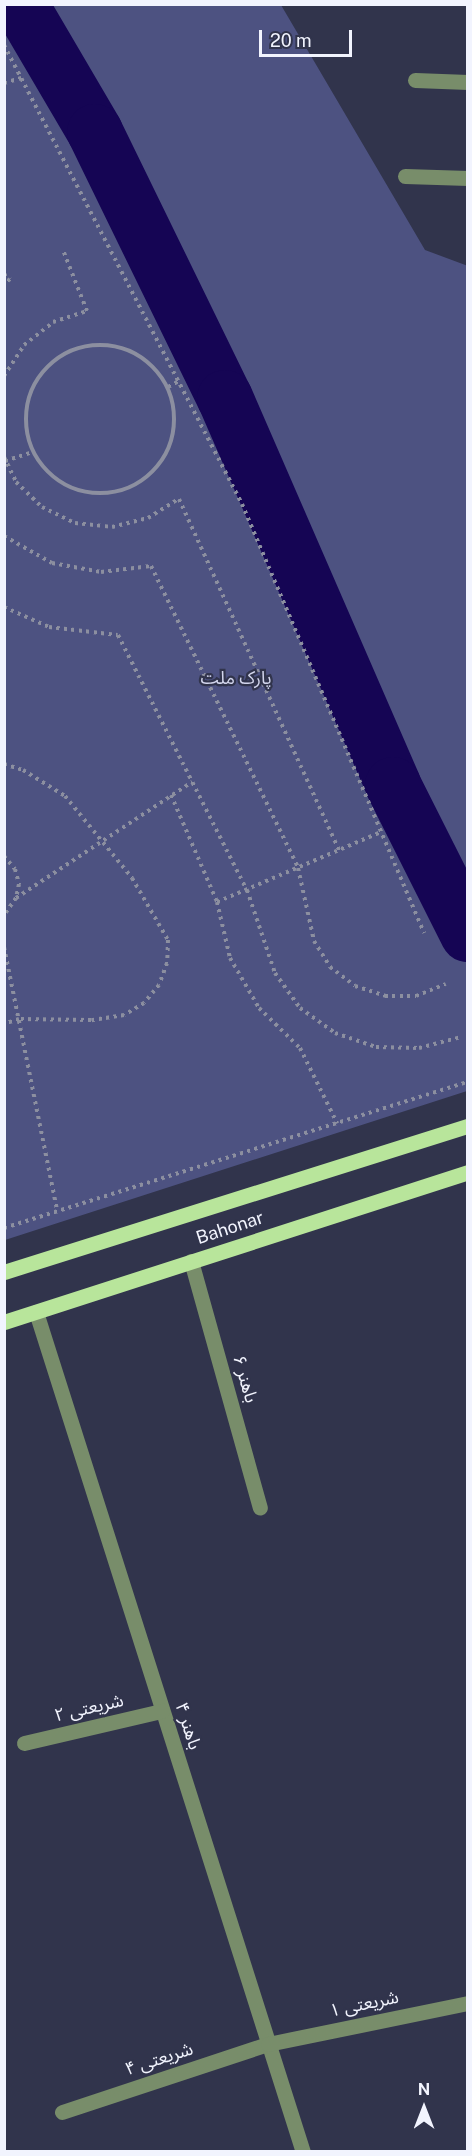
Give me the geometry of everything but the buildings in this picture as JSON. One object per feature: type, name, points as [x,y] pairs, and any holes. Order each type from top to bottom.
[{"type":"main road","name":"Bahonar","points":[[4,1272],[468,1126]]},
{"type":"main road","name":"Bahonar","points":[[4,1322],[468,1172]]},
{"type":"street","points":[[416,80],[468,82]]},
{"type":"street","points":[[405,176],[468,178]]},
{"type":"street","name":"۶ باهنر","points":[[191,1261],[260,1508]]},
{"type":"street","name":"۴ باهنر","points":[[36,1312],[303,2151]]},
{"type":"street","name":"۲ شریعتی","points":[[24,1743],[162,1711]]},
{"type":"street","name":"۱ شریعتی","points":[[268,2044],[468,2003]]},
{"type":"street","name":"۴ شریعتی","points":[[62,2112],[268,2044]]},
{"type":"path","points":[[4,45],[243,504],[424,933]]},
{"type":"path","points":[[4,83],[21,78]]},
{"type":"path","points":[[4,376],[24,345],[53,322],[87,311],[63,250]]},
{"type":"path","points":[[4,274],[10,279],[4,284]]},
{"type":"path","points":[[96,344],[125,348],[151,364],[168,387],[175,415],[171,444],[156,469],[133,487],[104,494],[75,490],[50,475],[32,451],[25,423],[29,394],[44,369],[68,352],[96,344]]},
{"type":"path","points":[[168,387],[179,381]]},
{"type":"path","points":[[32,451],[5,460],[16,482],[42,507],[75,523],[112,527],[121,525],[148,518],[179,499],[339,850]]},
{"type":"path","points":[[4,536],[51,563],[101,572],[151,566],[298,868],[314,940],[330,967],[355,986],[385,996],[416,996],[446,984]]},
{"type":"path","points":[[4,607],[50,627],[118,635],[247,890],[275,973],[300,1008],[335,1033],[376,1047],[419,1048],[461,1037]]},
{"type":"path","points":[[4,764],[23,770],[65,796],[132,878],[168,940],[167,963],[159,985],[144,1003],[124,1016],[91,1020],[19,1018],[4,1024]]},
{"type":"path","points":[[4,915],[16,898],[192,782]]},
{"type":"path","points":[[171,795],[217,902],[230,958],[259,1008],[300,1048],[337,1122]]},
{"type":"path","points":[[217,902],[381,832]]},
{"type":"path","points":[[4,856],[15,869],[18,884],[16,898]]},
{"type":"path","points":[[4,948],[57,1211]]},
{"type":"path","points":[[4,1228],[468,1082]]},
{"type":"green space","name":"پارک ملت","points":[[4,5],[281,5],[425,250],[468,266],[467,1091],[5,1240]]},
{"type":"waterway","points":[[20,4],[95,132],[225,398],[393,785],[468,934]]}]
